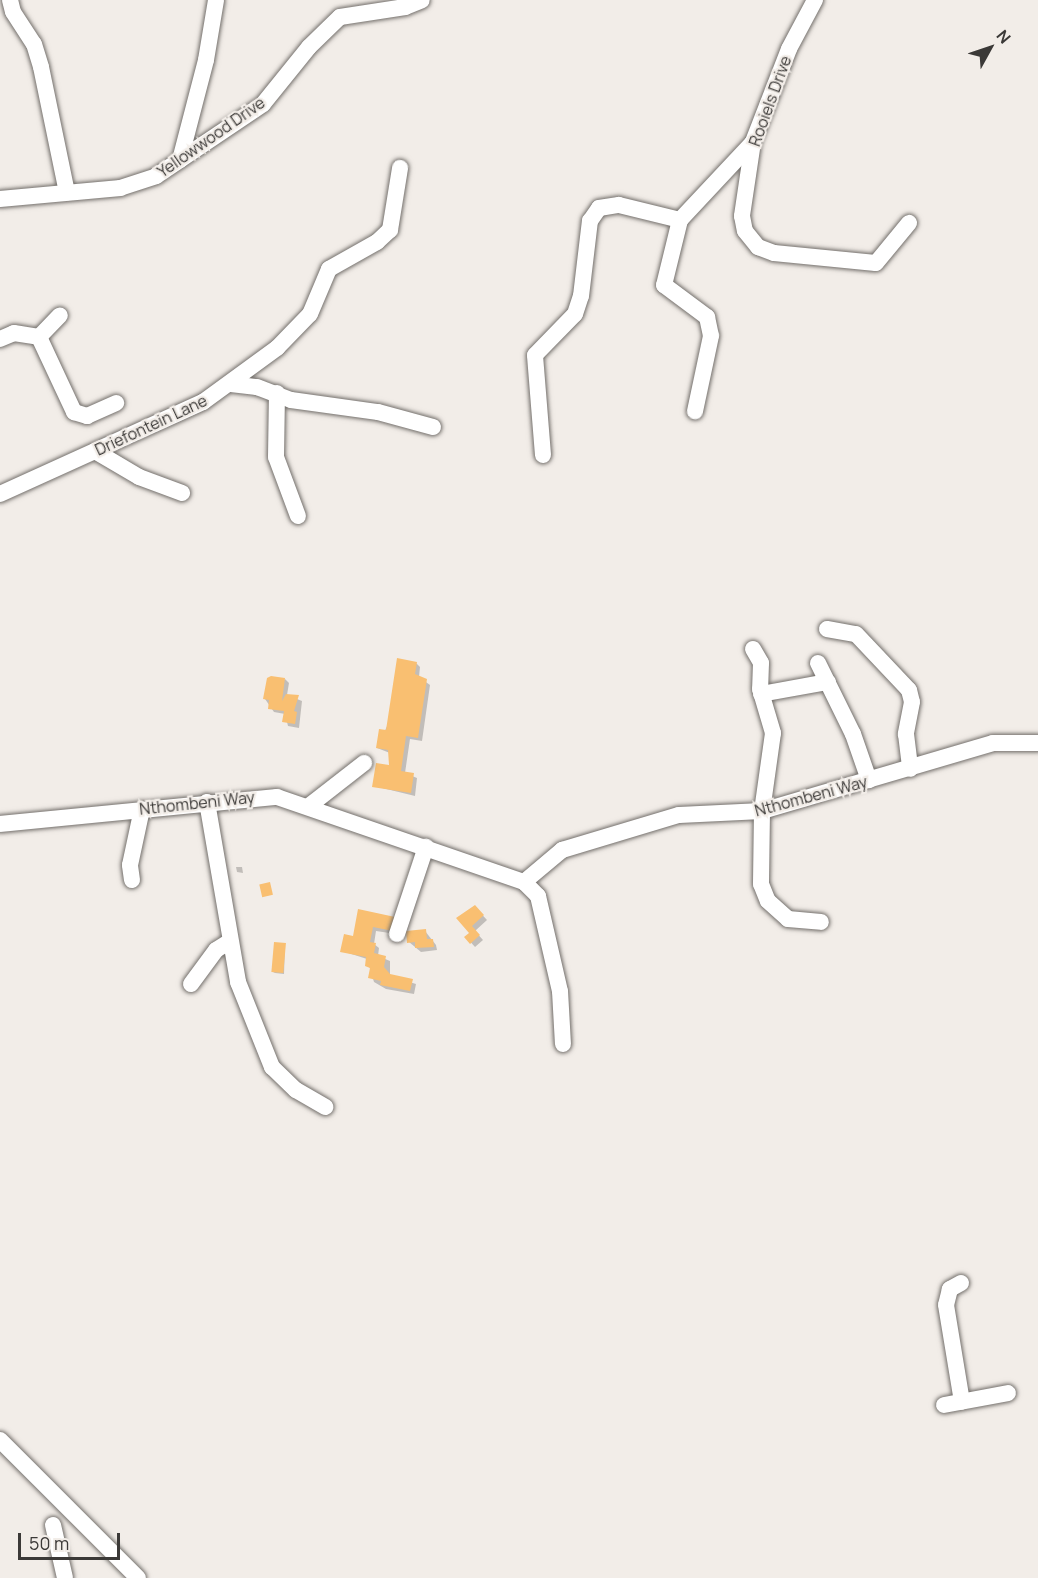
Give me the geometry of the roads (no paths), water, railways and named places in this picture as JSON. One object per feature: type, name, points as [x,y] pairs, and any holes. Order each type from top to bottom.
[{"type":"street","points":[[10,0],[13,12],[34,44],[41,67],[67,192]]},
{"type":"street","points":[[180,160],[206,60],[216,0]]},
{"type":"street","name":"Yellowwood Drive","points":[[0,199],[129,186],[156,176],[263,104],[309,47],[340,17],[405,7],[422,0]]},
{"type":"street","name":"Rooiels Drive","points":[[815,0],[785,58],[753,142],[742,216],[745,231],[758,247],[774,253],[876,263],[909,223]]},
{"type":"street","points":[[695,411],[711,336],[707,317],[664,285],[680,220],[753,142]]},
{"type":"street","name":"Driefontein Lane","points":[[0,494],[203,402],[231,384],[299,328],[317,302],[329,268],[377,242],[390,230],[400,168]]},
{"type":"street","points":[[543,455],[535,355],[575,314],[582,296],[590,221],[599,208],[619,205],[680,220]]},
{"type":"street","points":[[39,337],[60,315]]},
{"type":"street","points":[[0,339],[14,333],[39,337]]},
{"type":"street","points":[[39,337],[74,412],[87,416],[116,403]]},
{"type":"street","points":[[231,384],[277,393],[291,400],[378,412],[433,427]]},
{"type":"street","points":[[277,393],[276,457],[298,516]]},
{"type":"street","points":[[95,451],[140,477],[182,493]]},
{"type":"street","points":[[826,629],[856,634],[909,690],[912,702],[906,734],[910,769]]},
{"type":"street","points":[[753,648],[761,663],[761,694],[773,733],[762,811],[759,855],[763,892],[788,919],[821,922]]},
{"type":"street","points":[[818,663],[853,734],[869,780]]},
{"type":"street","points":[[761,694],[828,682]]},
{"type":"street","name":"Nthombeni Way","points":[[0,824],[262,795],[309,806],[524,882],[553,854],[679,815],[762,811],[993,743],[1038,743]]},
{"type":"street","points":[[309,806],[364,763]]},
{"type":"street","points":[[207,802],[235,974],[272,1067],[296,1090],[326,1107]]},
{"type":"street","points":[[132,880],[130,865],[142,809]]},
{"type":"street","points":[[397,934],[426,847]]},
{"type":"street","points":[[524,882],[538,896],[560,991],[563,1044]]},
{"type":"street","points":[[191,984],[216,950],[229,942]]},
{"type":"street","points":[[961,1283],[950,1289],[946,1305],[962,1402]]},
{"type":"street","points":[[944,1405],[1008,1393]]},
{"type":"street","points":[[0,1440],[138,1578]]},
{"type":"street","points":[[53,1525],[65,1578]]}]
